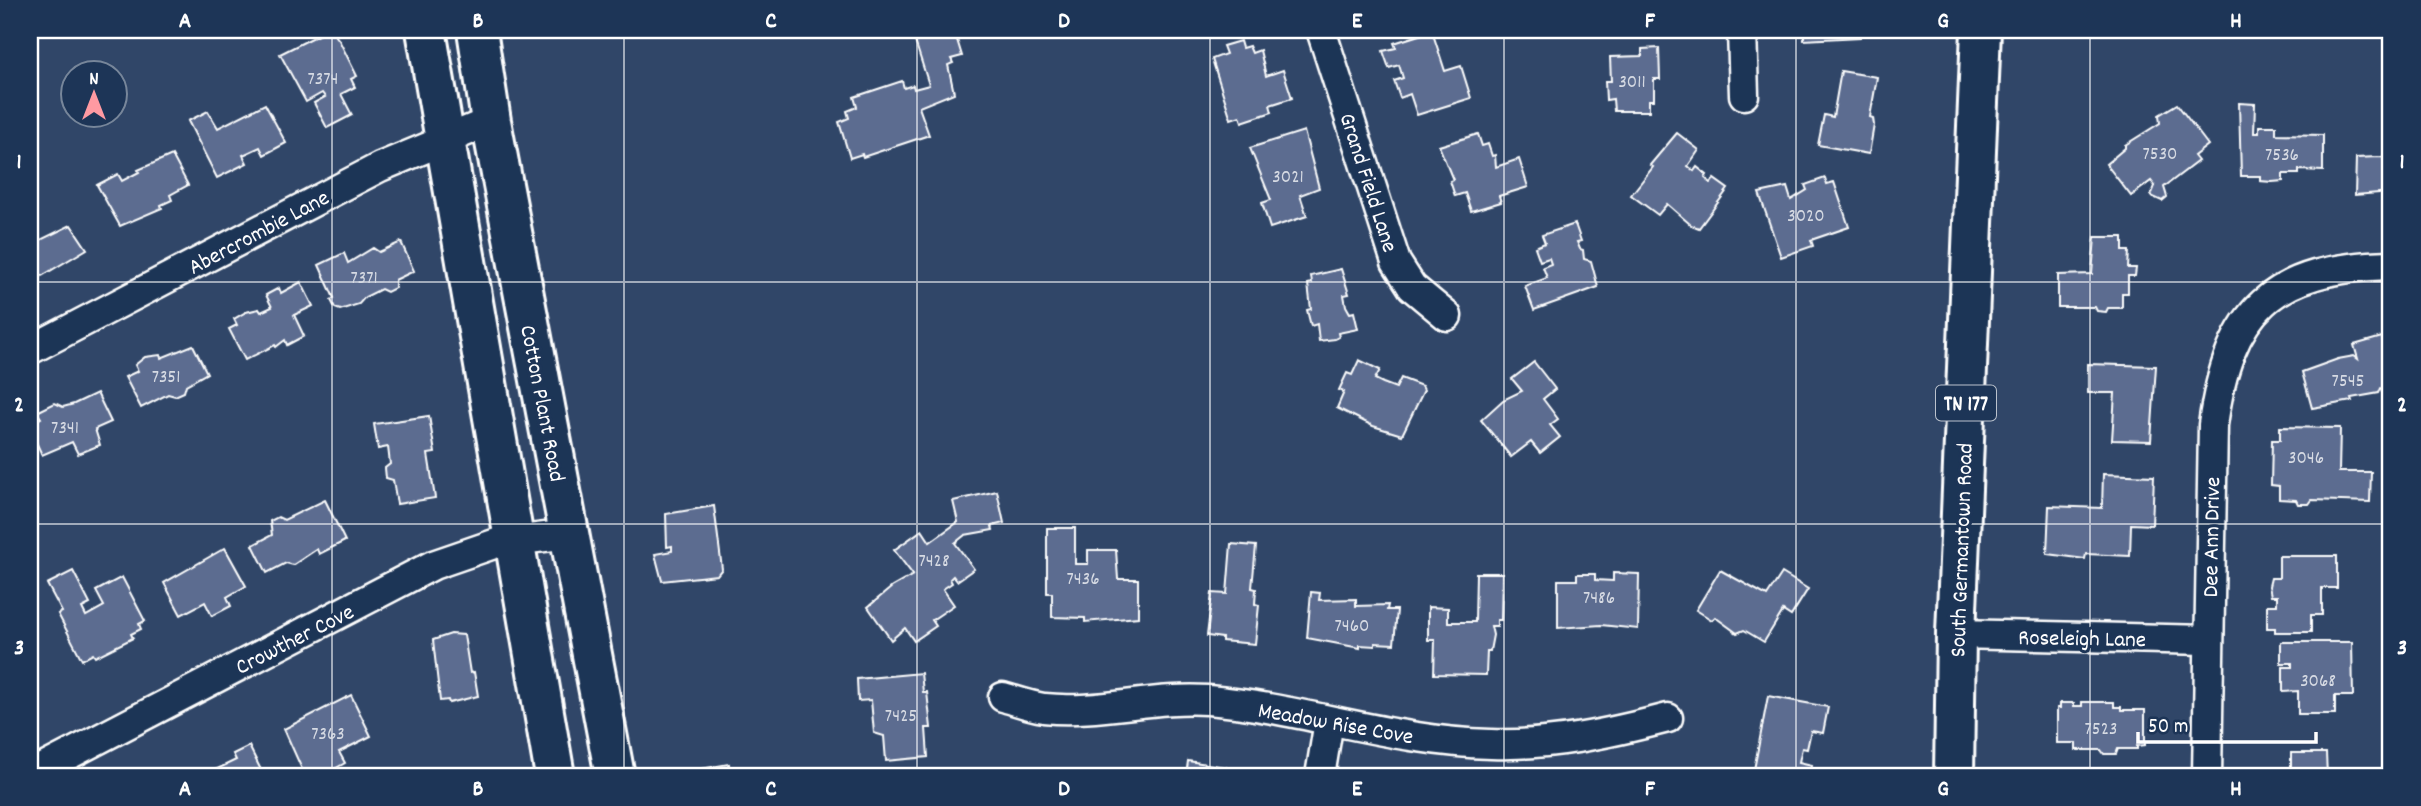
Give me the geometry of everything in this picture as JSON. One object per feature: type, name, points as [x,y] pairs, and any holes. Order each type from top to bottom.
[{"type":"street","points":[[426,30],[555,776]]},
{"type":"street","name":"Cotton Plant Road","points":[[477,30],[491,121],[615,776]]},
{"type":"street","name":"Grand Field Lane","points":[[1321,30],[1396,262],[1412,287],[1447,316]]},
{"type":"street","points":[[1742,30],[1744,95]]},
{"type":"street","name":"South Germantown Road","points":[[1954,776],[1956,634],[1981,30]]},
{"type":"street","name":"Abercrombie Lane","points":[[30,350],[380,167],[491,121]]},
{"type":"street","name":"Dee Ann Drive","points":[[2207,776],[2207,640],[2213,425],[2216,399],[2238,332],[2256,307],[2288,286],[2319,273],[2355,266],[2391,265]]},
{"type":"street","name":"Crowther Cove","points":[[30,775],[433,565],[480,547],[513,540],[569,534]]},
{"type":"street","name":"Roseleigh Lane","points":[[1956,634],[2207,640]]},
{"type":"street","name":"Meadow Rise Cove","points":[[1003,697],[1045,708],[1160,700],[1208,700],[1490,744],[1568,740],[1668,718]]},
{"type":"street","points":[[1320,776],[1329,721]]},
{"type":"building","points":[[328,30],[339,40],[357,76],[351,79],[355,87],[341,94],[352,115],[327,128],[314,103],[325,97],[322,93],[306,102],[280,54]]},
{"type":"building","points":[[940,30],[954,30],[962,56],[951,59],[953,63],[948,65],[954,93],[919,107],[929,135],[863,157],[862,154],[850,158],[839,122],[849,118],[847,111],[857,107],[854,97],[902,81],[904,88],[913,85],[914,89],[929,85],[914,38]]},
{"type":"building","points":[[1804,30],[1860,30],[1860,37],[1804,40]]},
{"type":"building","points":[[1432,31],[1445,71],[1461,66],[1471,98],[1417,115],[1410,94],[1400,98],[1394,81],[1403,78],[1399,65],[1389,68],[1383,51],[1396,48],[1394,43]]},
{"type":"building","points":[[1240,41],[1242,48],[1249,46],[1252,53],[1260,50],[1266,76],[1283,70],[1292,98],[1270,105],[1272,112],[1242,122],[1240,116],[1231,119],[1212,59],[1226,54],[1223,46]]},
{"type":"building","points":[[1659,48],[1660,79],[1654,79],[1654,100],[1649,100],[1649,111],[1614,111],[1613,99],[1606,100],[1605,81],[1611,81],[1610,57],[1642,56],[1642,49]]},
{"type":"building","points":[[1841,71],[1877,77],[1870,117],[1873,118],[1874,125],[1869,154],[1818,145],[1824,115],[1833,117]]},
{"type":"building","points":[[2239,103],[2255,104],[2254,133],[2259,133],[2259,126],[2276,126],[2276,134],[2323,135],[2323,171],[2299,170],[2299,174],[2283,174],[2283,181],[2272,182],[2260,181],[2260,176],[2241,176]]},
{"type":"building","points":[[265,104],[286,143],[264,155],[260,147],[243,155],[247,163],[217,178],[188,121],[208,111],[218,128]]},
{"type":"building","points":[[2177,104],[2208,145],[2194,156],[2198,161],[2164,187],[2167,197],[2162,201],[2151,196],[2155,186],[2151,181],[2131,196],[2106,164],[2125,148],[2125,145],[2160,123],[2159,115]]},
{"type":"building","points":[[1304,131],[1319,188],[1300,195],[1307,216],[1270,228],[1262,203],[1271,200],[1250,148]]},
{"type":"building","points":[[1677,133],[1699,150],[1688,166],[1694,171],[1697,167],[1707,175],[1705,178],[1711,183],[1714,179],[1728,189],[1699,228],[1691,225],[1667,204],[1658,215],[1631,195],[1653,167],[1650,165]]},
{"type":"building","points":[[1478,134],[1482,146],[1488,144],[1492,156],[1495,155],[1496,167],[1519,159],[1528,187],[1499,196],[1501,202],[1471,211],[1465,193],[1455,196],[1450,181],[1453,180],[1439,146]]},
{"type":"building","points":[[172,155],[188,185],[170,195],[172,200],[161,205],[162,208],[120,226],[97,185],[118,174],[122,181],[139,172],[138,170]]},
{"type":"building","points":[[2356,158],[2391,158],[2391,192],[2355,195]]},
{"type":"building","points":[[1825,178],[1827,184],[1834,182],[1849,227],[1811,240],[1813,246],[1781,257],[1759,193],[1787,187],[1791,200],[1807,190],[1805,185]]},
{"type":"building","points":[[1575,224],[1581,241],[1577,242],[1583,250],[1584,259],[1591,261],[1598,287],[1534,310],[1525,286],[1547,278],[1543,267],[1551,264],[1549,258],[1540,261],[1535,247],[1545,243],[1542,235]]},
{"type":"building","points":[[71,225],[87,249],[30,283],[30,245]]},
{"type":"building","points":[[2095,237],[2123,237],[2123,251],[2129,251],[2128,268],[2136,268],[2135,276],[2128,276],[2128,293],[2122,293],[2122,308],[2108,308],[2106,312],[2097,311],[2095,307],[2058,307],[2058,275],[2092,274]]},
{"type":"building","points":[[401,242],[414,271],[395,280],[395,288],[387,292],[381,289],[365,297],[359,304],[340,310],[335,308],[331,300],[334,298],[319,265],[344,253],[348,263],[373,248],[379,252]]},
{"type":"building","points":[[1341,269],[1349,294],[1344,295],[1346,306],[1350,313],[1354,312],[1358,329],[1338,333],[1339,337],[1335,339],[1319,341],[1317,324],[1311,326],[1307,310],[1311,309],[1308,284],[1312,283],[1311,276]]},
{"type":"building","points":[[301,282],[313,306],[294,315],[304,336],[287,345],[285,340],[276,347],[275,345],[245,360],[229,329],[237,325],[234,319],[246,312],[259,309],[261,312],[272,307],[266,295],[279,288],[281,293]]},
{"type":"building","points":[[2382,337],[2391,372],[2391,386],[2381,388],[2379,393],[2351,398],[2352,401],[2312,408],[2302,372],[2338,359],[2354,356],[2358,359],[2354,345]]},
{"type":"building","points":[[193,345],[207,373],[186,385],[184,392],[175,396],[168,394],[141,408],[125,377],[138,371],[135,365],[145,357],[160,355],[161,358]]},
{"type":"building","points":[[1359,360],[1380,370],[1375,379],[1383,383],[1396,388],[1401,378],[1422,386],[1424,390],[1402,435],[1373,426],[1337,408],[1344,392],[1339,390],[1347,373],[1352,375]]},
{"type":"building","points":[[1534,362],[1555,389],[1543,399],[1558,419],[1550,425],[1560,437],[1540,453],[1531,442],[1511,457],[1481,420],[1503,400],[1522,391],[1512,379]]},
{"type":"building","points":[[2088,364],[2156,366],[2151,441],[2112,440],[2115,393],[2088,393]]},
{"type":"building","points":[[97,393],[111,422],[95,429],[100,445],[78,454],[72,442],[42,455],[30,429],[30,424],[41,418],[37,412],[55,403],[63,407],[74,404]]},
{"type":"building","points":[[429,416],[435,453],[428,454],[435,498],[397,504],[393,480],[386,478],[385,468],[390,464],[388,447],[378,449],[374,424]]},
{"type":"building","points":[[2280,427],[2340,428],[2339,472],[2371,472],[2370,502],[2312,500],[2309,504],[2298,504],[2296,500],[2279,499],[2279,486],[2271,485],[2272,440],[2280,440]]},
{"type":"building","points":[[2103,474],[2154,476],[2152,525],[2131,524],[2130,556],[2086,554],[2085,559],[2047,554],[2049,506],[2102,508]]},
{"type":"building","points":[[997,491],[1004,523],[992,526],[993,530],[965,535],[955,543],[974,569],[957,581],[953,576],[950,579],[952,583],[943,589],[954,605],[932,620],[936,626],[914,641],[905,628],[891,640],[868,607],[892,587],[913,575],[894,550],[922,530],[930,542],[958,522],[953,501]]},
{"type":"building","points":[[325,500],[345,541],[319,554],[317,549],[293,565],[286,563],[267,573],[253,545],[272,535],[270,521],[278,517],[284,520]]},
{"type":"building","points":[[714,506],[722,569],[717,575],[662,581],[655,554],[672,551],[672,546],[667,547],[666,514]]},
{"type":"building","points":[[1047,528],[1075,528],[1075,564],[1088,564],[1088,550],[1116,550],[1118,579],[1138,579],[1138,617],[1085,622],[1085,618],[1052,617],[1052,593],[1047,593]]},
{"type":"building","points":[[1231,544],[1256,546],[1252,588],[1256,589],[1255,604],[1259,605],[1255,644],[1222,641],[1222,638],[1207,636],[1212,593],[1227,594]]},
{"type":"building","points":[[225,548],[246,586],[227,597],[231,606],[212,616],[205,602],[181,615],[164,583]]},
{"type":"building","points":[[2279,556],[2337,556],[2337,588],[2322,588],[2322,615],[2311,615],[2311,632],[2275,632],[2275,628],[2267,628],[2267,605],[2277,605],[2277,596],[2271,596],[2269,586],[2271,578],[2279,578]]},
{"type":"building","points":[[1720,570],[1767,596],[1782,573],[1808,589],[1791,616],[1783,611],[1764,642],[1744,630],[1737,633],[1715,617],[1712,620],[1696,610]]},
{"type":"building","points":[[73,571],[90,604],[82,608],[86,616],[104,606],[96,591],[122,577],[145,621],[139,624],[141,629],[131,634],[133,638],[95,657],[93,654],[82,660],[58,614],[62,612],[47,584]]},
{"type":"building","points":[[1476,573],[1502,573],[1501,620],[1497,620],[1497,626],[1491,626],[1493,635],[1490,651],[1487,651],[1486,675],[1434,674],[1435,640],[1428,640],[1428,607],[1448,608],[1448,622],[1475,622]]},
{"type":"building","points":[[1613,573],[1639,574],[1638,629],[1601,625],[1558,628],[1558,580],[1577,580],[1577,574],[1595,574],[1595,580],[1613,581]]},
{"type":"building","points":[[1311,592],[1320,593],[1319,600],[1356,599],[1356,606],[1388,605],[1387,610],[1397,610],[1394,644],[1375,643],[1375,646],[1360,645],[1360,648],[1307,638]]},
{"type":"building","points":[[451,634],[464,635],[470,673],[474,672],[478,696],[449,703],[448,700],[440,701],[433,640]]},
{"type":"building","points":[[2281,642],[2352,642],[2353,696],[2335,696],[2335,714],[2298,714],[2298,691],[2283,692],[2283,667],[2292,667],[2292,663],[2281,663]]},
{"type":"building","points":[[921,673],[923,692],[927,692],[931,728],[926,728],[928,757],[886,761],[884,736],[874,733],[871,700],[858,701],[857,679]]},
{"type":"building","points":[[351,695],[371,736],[339,752],[345,763],[333,770],[336,776],[305,776],[284,729]]},
{"type":"building","points":[[1768,696],[1828,707],[1823,733],[1811,731],[1807,749],[1802,748],[1799,762],[1812,765],[1810,776],[1753,775]]},
{"type":"building","points":[[2082,702],[2114,702],[2114,707],[2121,707],[2121,710],[2145,710],[2145,745],[2137,746],[2137,749],[2118,749],[2116,754],[2104,754],[2101,750],[2076,750],[2076,743],[2057,743],[2057,708],[2060,708],[2060,703],[2082,706]]},
{"type":"building","points":[[249,746],[264,776],[194,776],[205,771],[207,774],[236,760],[233,754]]},
{"type":"building","points":[[2291,753],[2326,753],[2327,776],[2291,776]]},
{"type":"building","points":[[1188,761],[1226,767],[1225,773],[1234,774],[1239,770],[1253,772],[1259,776],[1186,776]]},
{"type":"building","points":[[729,764],[730,776],[685,776],[684,772]]}]
